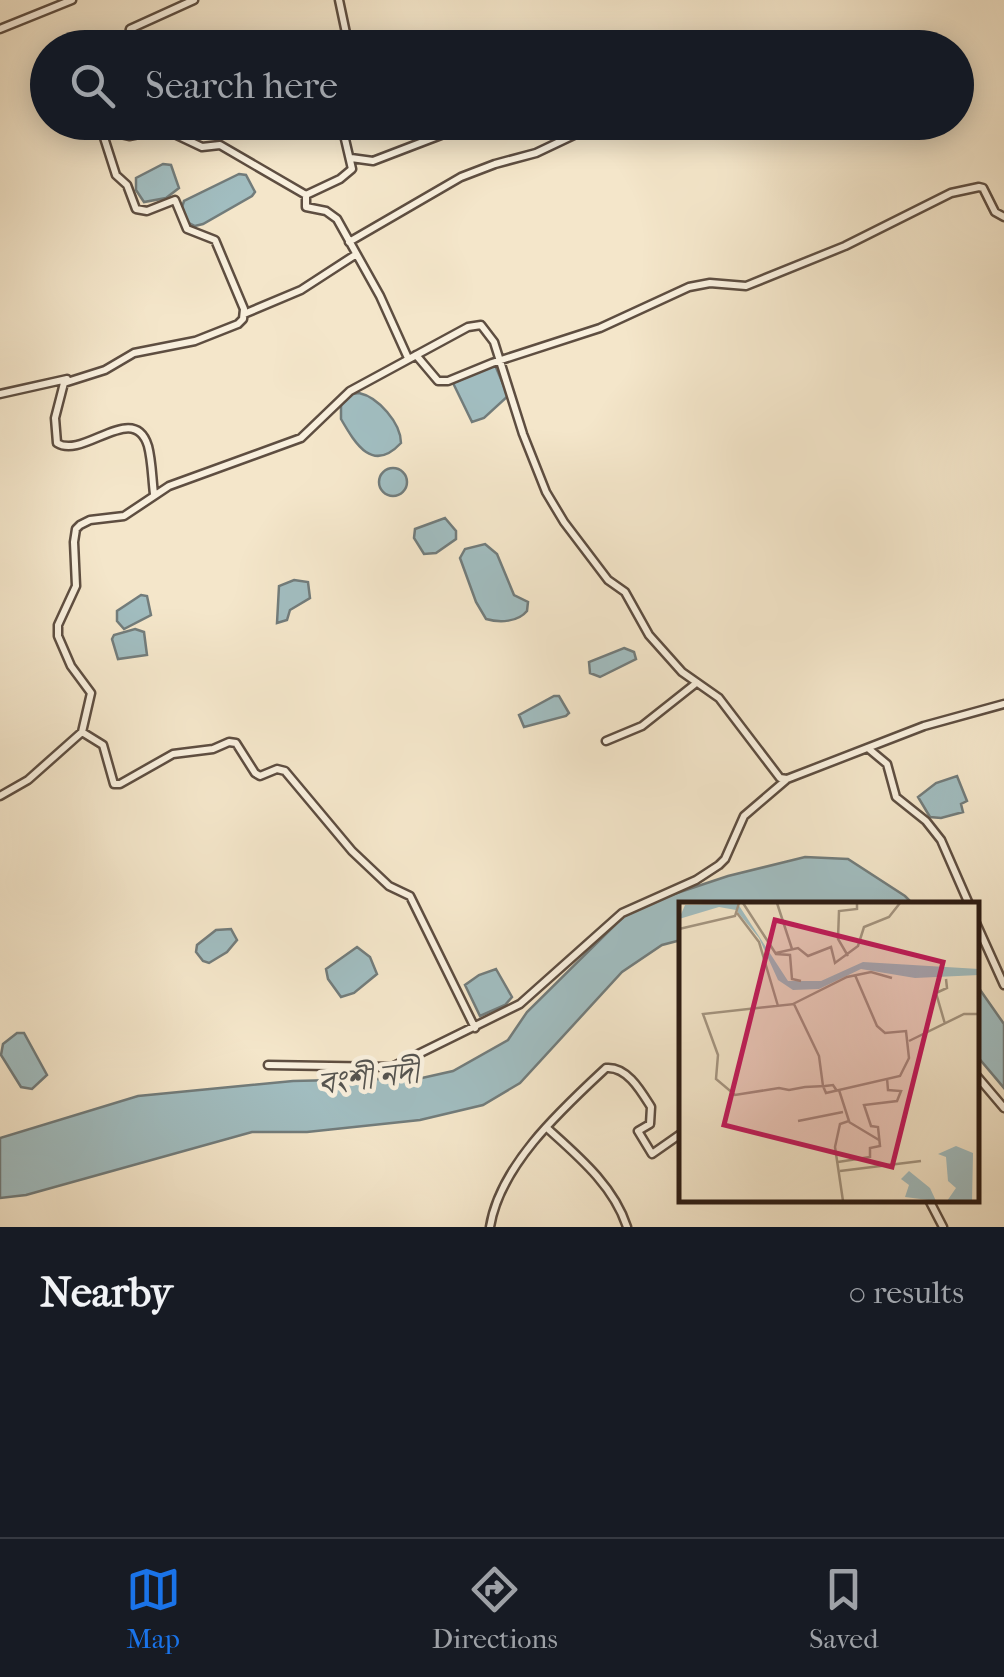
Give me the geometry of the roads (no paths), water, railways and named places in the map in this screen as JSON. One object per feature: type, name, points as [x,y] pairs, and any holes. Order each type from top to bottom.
[{"type":"street","points":[[0,28],[72,0]]},
{"type":"street","points":[[130,30],[194,0]]},
{"type":"street","points":[[339,0],[346,30]]},
{"type":"street","points":[[105,140],[116,175],[126,185],[136,209],[147,211],[174,200],[187,230],[215,240],[244,314]]},
{"type":"street","points":[[187,140],[202,147],[220,145],[306,194]]},
{"type":"street","points":[[306,194],[352,169],[347,140]]},
{"type":"street","points":[[352,158],[373,161],[428,140]]},
{"type":"street","points":[[350,242],[461,177],[564,140]]},
{"type":"street","points":[[306,194],[306,207],[333,214],[411,356],[444,382],[600,328],[689,287],[710,282],[746,286],[846,246],[951,193],[983,188],[994,212],[1004,217]]},
{"type":"street","points":[[0,394],[105,370],[134,353],[195,341],[238,324],[244,314],[301,290],[356,255]]},
{"type":"street","points":[[0,796],[28,780],[82,732],[91,694],[71,666],[58,636],[58,625],[77,581],[76,530],[85,522],[124,516],[182,480],[308,434],[323,414],[350,391],[474,324],[481,324],[494,342],[523,434],[546,492],[564,522],[608,580],[625,592],[649,635],[695,684],[719,698],[774,771],[787,779]]},
{"type":"street","points":[[67,379],[58,402],[58,443],[64,447],[78,446],[121,427],[132,428],[148,445],[154,494]]},
{"type":"street","points":[[606,742],[642,726],[695,684]]},
{"type":"street","points":[[268,1065],[392,1067],[475,1028],[532,996],[536,988],[622,913],[720,865],[744,816],[787,779],[938,722],[1004,704]]},
{"type":"street","points":[[82,732],[103,745],[111,778],[117,786],[173,754],[229,742],[236,743],[260,776],[277,769],[285,771],[352,850],[390,886],[410,896],[475,1028]]},
{"type":"street","points":[[868,748],[887,764],[896,797],[926,821],[941,840],[967,902]]},
{"type":"street","points":[[979,930],[1004,984]]},
{"type":"street","points":[[490,1227],[508,1178],[547,1128],[588,1082],[606,1068],[615,1067],[638,1086],[652,1107],[648,1112],[650,1124],[638,1133],[652,1154],[679,1135]]},
{"type":"street","points":[[979,1079],[1004,1108]]},
{"type":"street","points":[[547,1128],[596,1174],[622,1211],[626,1227]]},
{"type":"street","points":[[930,1202],[943,1227]]},
{"type":"water","points":[[163,164],[171,165],[179,188],[166,198],[144,202],[136,190],[136,178]]},
{"type":"water","points":[[239,174],[246,175],[255,192],[252,196],[203,224],[187,222],[184,201]]},
{"type":"water","points":[[495,365],[508,396],[484,418],[472,422],[453,383]]},
{"type":"water","points":[[359,393],[381,405],[393,419],[401,443],[391,452],[382,456],[366,452],[341,419],[341,404]]},
{"type":"water","points":[[393,468],[403,472],[407,482],[403,492],[393,496],[383,492],[379,482],[383,472]]},
{"type":"water","points":[[445,518],[456,531],[456,539],[436,553],[424,554],[414,538],[415,529]]},
{"type":"water","points":[[485,544],[497,554],[514,595],[528,602],[527,611],[519,617],[503,621],[486,619],[476,602],[460,558],[465,549]]},
{"type":"water","points":[[294,580],[308,582],[310,598],[290,610],[287,620],[277,623],[279,586]]},
{"type":"water","points":[[141,595],[147,596],[151,615],[124,629],[117,621],[117,611]]},
{"type":"water","points":[[135,629],[144,632],[147,655],[118,659],[114,635]]},
{"type":"water","points":[[624,648],[634,652],[636,659],[600,677],[590,673],[589,662]]},
{"type":"water","points":[[559,696],[569,713],[524,727],[519,715]]},
{"type":"water","points":[[957,776],[967,801],[961,804],[963,812],[930,817],[918,797],[936,783]]},
{"type":"water","points":[[805,857],[848,859],[911,902],[679,902],[679,941],[662,945],[622,972],[520,1083],[483,1105],[420,1120],[307,1132],[252,1132],[26,1195],[0,1198],[0,1138],[138,1096],[293,1081],[422,1078],[453,1071],[508,1040],[527,1012],[624,916],[662,898]]},
{"type":"water","points":[[231,929],[237,940],[227,952],[209,963],[203,961],[196,952],[197,945],[216,930]]},
{"type":"water","points":[[357,947],[370,957],[377,974],[354,993],[341,997],[326,969]]},
{"type":"water","points":[[496,969],[512,997],[505,1005],[480,1016],[465,985]]},
{"type":"water","points":[[979,988],[1004,1024],[1004,1088],[979,1058]]},
{"type":"water","points":[[17,1033],[24,1033],[47,1075],[32,1089],[21,1087],[1,1055],[3,1044]]},
{"type":"water label","name":"বংশী নদী","points":[[368,1078]]}]
